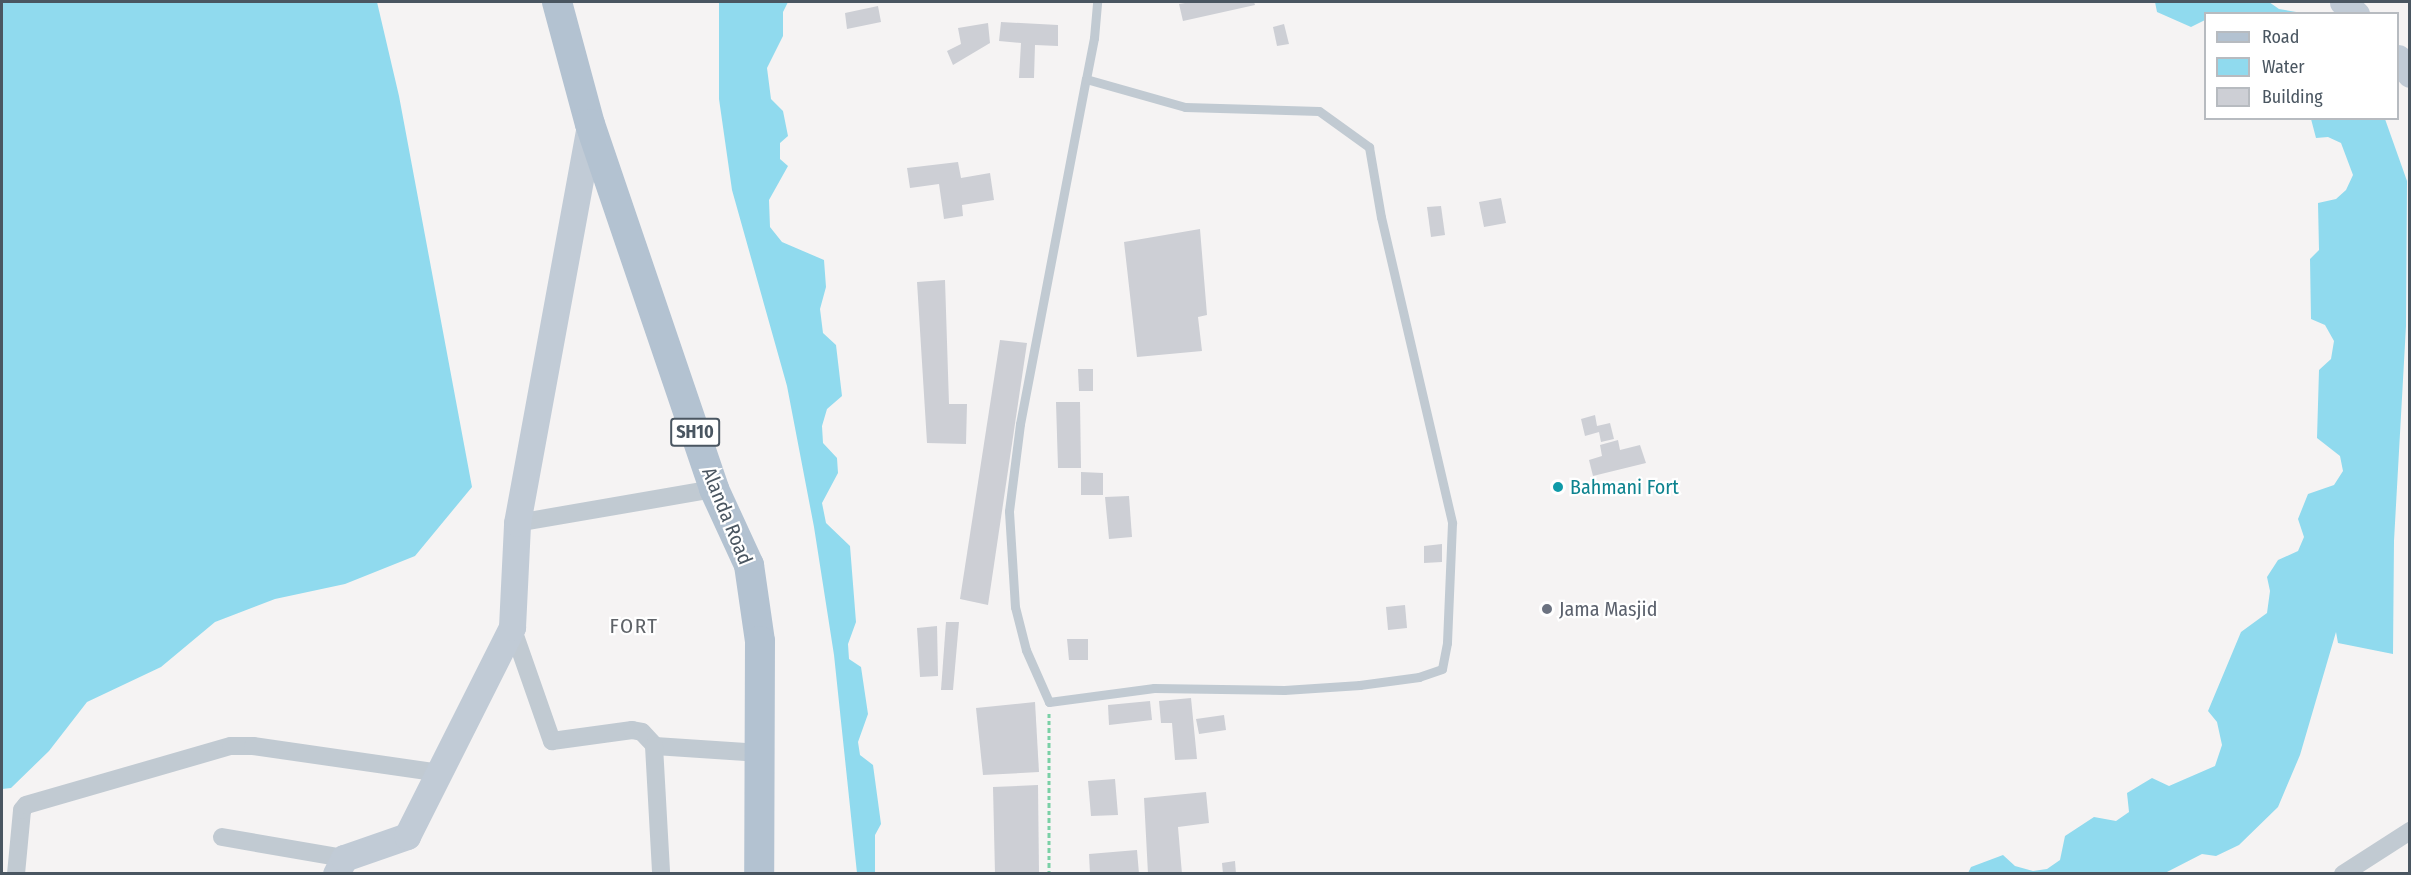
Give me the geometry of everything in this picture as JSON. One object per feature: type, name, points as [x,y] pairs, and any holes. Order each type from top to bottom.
[{"type":"main road","name":"Alanda Road","points":[[557,2],[590,124],[714,489],[749,565],[760,641],[759,873]]},
{"type":"street","points":[[2399,61],[2409,74]]},
{"type":"street","points":[[590,124],[517,523],[512,627],[552,741],[632,730],[642,732],[654,746],[661,872]]},
{"type":"street","points":[[517,523],[714,489]]},
{"type":"street","points":[[222,837],[340,866],[407,836],[441,773],[512,627]]},
{"type":"street","points":[[16,873],[22,810],[26,805],[231,746],[253,746],[441,773]]},
{"type":"street","points":[[654,746],[761,753]]},
{"type":"street","points":[[2343,873],[2409,831]]},
{"type":"lane","points":[[1086,79],[1185,107],[1319,111],[1369,147],[1382,217],[1452,523],[1447,643],[1442,669],[1419,678],[1284,690],[1154,688],[1049,702],[1026,650],[1015,607],[1010,511],[1020,424],[1086,79],[1097,2]]},
{"type":"path","points":[[1049,702],[1049,873]]},
{"type":"water","points":[[2,2],[377,2],[399,96],[472,487],[415,556],[345,584],[275,599],[215,622],[161,667],[87,702],[49,751],[11,788],[2,789]]},
{"type":"water","points":[[719,2],[788,2],[783,12],[783,36],[767,68],[771,99],[783,111],[788,136],[780,143],[780,159],[788,166],[769,200],[770,227],[782,242],[824,260],[826,287],[820,309],[823,333],[836,345],[842,396],[827,409],[822,426],[823,443],[837,458],[838,473],[822,503],[826,523],[850,546],[856,622],[848,644],[849,659],[861,667],[868,714],[858,742],[860,755],[873,765],[881,824],[875,835],[875,873],[857,873],[834,655],[814,527],[787,386],[732,190],[719,99]]},
{"type":"water","points":[[2155,2],[2269,2],[2279,9],[2296,12],[2204,12],[2204,20],[2191,27],[2157,12]]},
{"type":"water","points":[[2311,120],[2385,120],[2407,181],[2406,326],[2394,541],[2393,654],[2338,643],[2336,632],[2300,755],[2278,807],[2239,845],[2216,856],[2202,854],[2165,873],[1968,873],[1971,867],[2003,855],[2015,866],[2033,871],[2047,869],[2060,860],[2065,836],[2094,817],[2116,821],[2129,812],[2127,793],[2152,778],[2169,786],[2215,766],[2222,745],[2217,722],[2208,711],[2241,632],[2267,613],[2270,591],[2267,577],[2278,560],[2298,551],[2304,537],[2298,519],[2308,494],[2334,485],[2343,471],[2340,456],[2317,438],[2319,370],[2331,359],[2334,341],[2325,325],[2311,319],[2310,259],[2319,250],[2318,203],[2336,199],[2346,190],[2353,175],[2341,143],[2328,137],[2316,138]]},
{"type":"building","points":[[1254,2],[1255,5],[1183,21],[1179,4]]},
{"type":"building","points":[[878,6],[881,22],[847,29],[845,13]]},
{"type":"building","points":[[1001,22],[1058,25],[1058,46],[1035,45],[1034,78],[1019,78],[1021,43],[999,41]]},
{"type":"building","points":[[988,23],[990,43],[953,65],[947,51],[961,44],[958,28]]},
{"type":"building","points":[[1284,24],[1289,44],[1277,46],[1273,27]]},
{"type":"building","points":[[958,162],[961,178],[990,173],[994,200],[962,205],[963,216],[944,219],[939,184],[910,188],[907,168]]},
{"type":"building","points":[[1501,198],[1506,223],[1484,227],[1479,202]]},
{"type":"building","points":[[1441,206],[1445,235],[1431,237],[1427,207]]},
{"type":"building","points":[[1200,229],[1207,315],[1198,317],[1202,351],[1137,357],[1124,242]]},
{"type":"building","points":[[945,280],[949,404],[967,404],[966,444],[927,443],[917,282]]},
{"type":"building","points":[[1000,340],[1027,343],[988,605],[960,599]]},
{"type":"building","points":[[1078,369],[1093,369],[1093,391],[1079,391]]},
{"type":"building","points":[[1056,402],[1080,402],[1081,468],[1058,468]]},
{"type":"building","points":[[1595,415],[1597,426],[1610,423],[1614,439],[1601,442],[1599,432],[1585,436],[1581,419]]},
{"type":"building","points":[[1618,440],[1620,450],[1640,445],[1646,463],[1593,476],[1589,460],[1602,456],[1600,445]]},
{"type":"building","points":[[1081,472],[1103,473],[1103,495],[1081,495]]},
{"type":"building","points":[[1129,496],[1132,537],[1109,539],[1105,497]]},
{"type":"building","points":[[1442,544],[1442,562],[1424,563],[1424,546]]},
{"type":"building","points":[[1405,605],[1407,628],[1388,630],[1386,607]]},
{"type":"building","points":[[946,622],[959,622],[953,690],[941,690]]},
{"type":"building","points":[[937,626],[938,676],[920,677],[917,628]]},
{"type":"building","points":[[1067,639],[1088,639],[1088,660],[1069,660]]},
{"type":"building","points":[[1191,698],[1197,759],[1175,760],[1172,723],[1161,723],[1159,701]]},
{"type":"building","points":[[1150,701],[1152,720],[1109,725],[1108,705]]},
{"type":"building","points":[[1035,702],[1039,772],[983,775],[976,708]]},
{"type":"building","points":[[1224,715],[1226,730],[1199,734],[1196,719]]},
{"type":"building","points":[[1115,779],[1118,815],[1091,816],[1088,781]]},
{"type":"building","points":[[1038,785],[1039,874],[995,874],[993,787]]},
{"type":"building","points":[[1206,792],[1209,823],[1178,827],[1182,874],[1148,874],[1144,798]]},
{"type":"building","points":[[1137,850],[1139,874],[1090,874],[1089,854]]},
{"type":"building","points":[[1235,861],[1236,874],[1223,874],[1222,863]]},
{"type":"place","name":"Bahmani Fort","points":[[1558,487]]},
{"type":"place","name":"Jama Masjid","points":[[1547,609]]},
{"type":"district","name":"FORT","points":[[634,626]]}]
